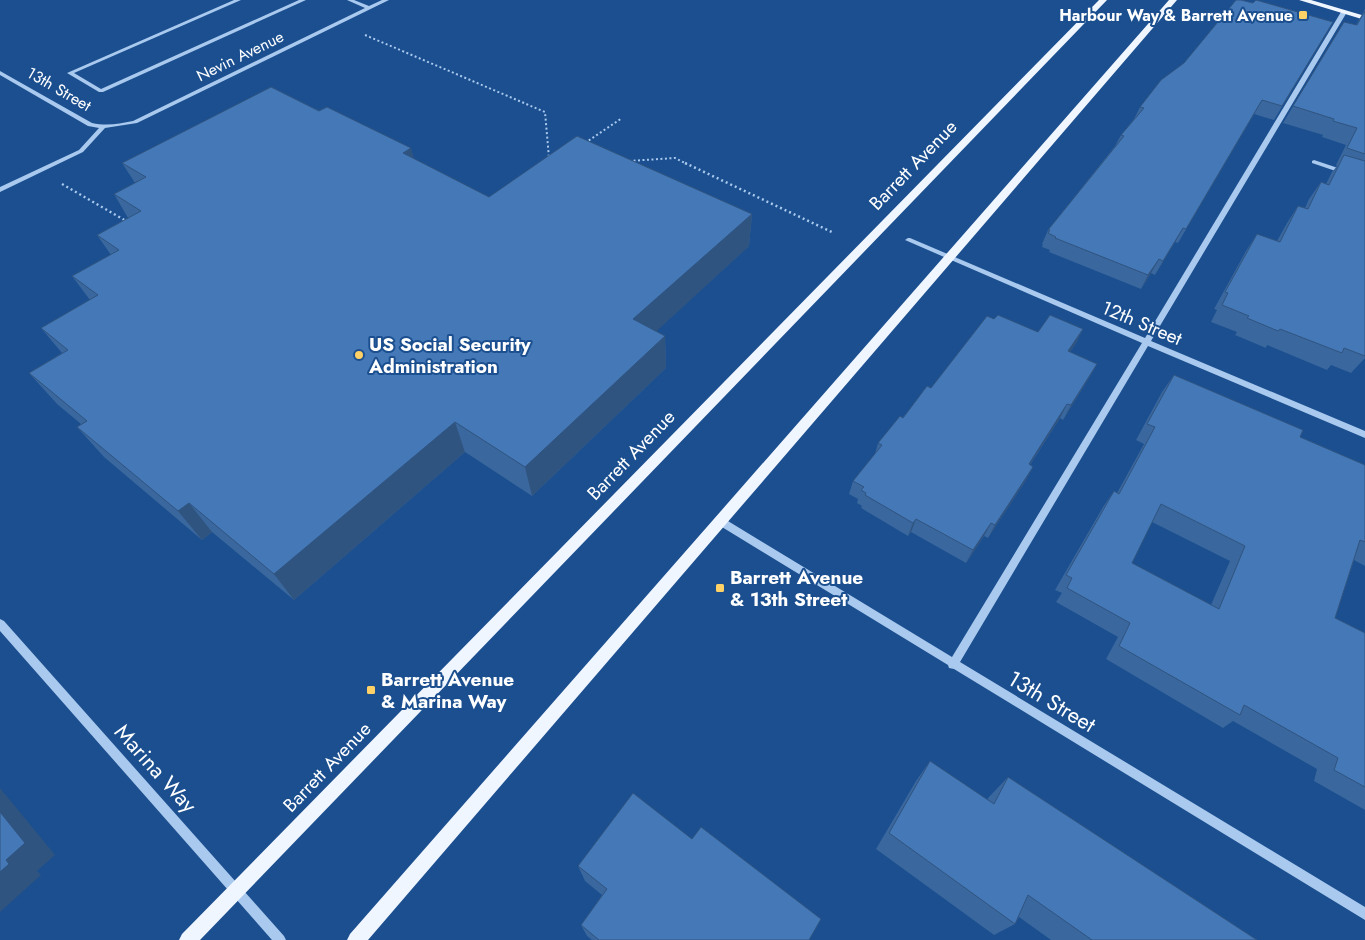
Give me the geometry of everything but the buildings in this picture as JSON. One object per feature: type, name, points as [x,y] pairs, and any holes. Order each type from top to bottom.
[{"type":"main road","name":"Barrett Avenue","points":[[188,940],[1103,0]]},
{"type":"main road","points":[[356,940],[1173,0]]},
{"type":"main road","points":[[1303,0],[1365,18]]},
{"type":"street","points":[[238,0],[70,73],[101,91],[289,4],[303,0]]},
{"type":"street","points":[[350,0],[369,8]]},
{"type":"street","name":"Nevin Avenue","points":[[102,128],[135,122],[386,0]]},
{"type":"street","points":[[953,665],[1344,12]]},
{"type":"street","name":"13th Street","points":[[0,73],[73,116],[90,125],[102,128]]},
{"type":"street","points":[[0,190],[81,151],[102,128]]},
{"type":"street","points":[[1314,162],[1365,179]]},
{"type":"street","name":"12th Street","points":[[908,240],[1365,435]]},
{"type":"street","name":"13th Street","points":[[720,521],[953,665],[1365,914]]},
{"type":"street","name":"Marina Way","points":[[0,624],[238,890],[280,940]]},
{"type":"path","points":[[358,32],[545,112],[550,158]]},
{"type":"path","points":[[582,145],[622,118]]},
{"type":"path","points":[[627,161],[675,158],[834,233]]},
{"type":"path","points":[[40,171],[134,226]]},
{"type":"place","name":"Harbour Way & Barrett Avenue","points":[[1303,15]]},
{"type":"place","name":"US Social Security Administration","points":[[359,355]]},
{"type":"place","name":"Barrett Avenue & 13th Street","points":[[720,588]]},
{"type":"place","name":"Barrett Avenue & Marina Way","points":[[371,690]]}]
